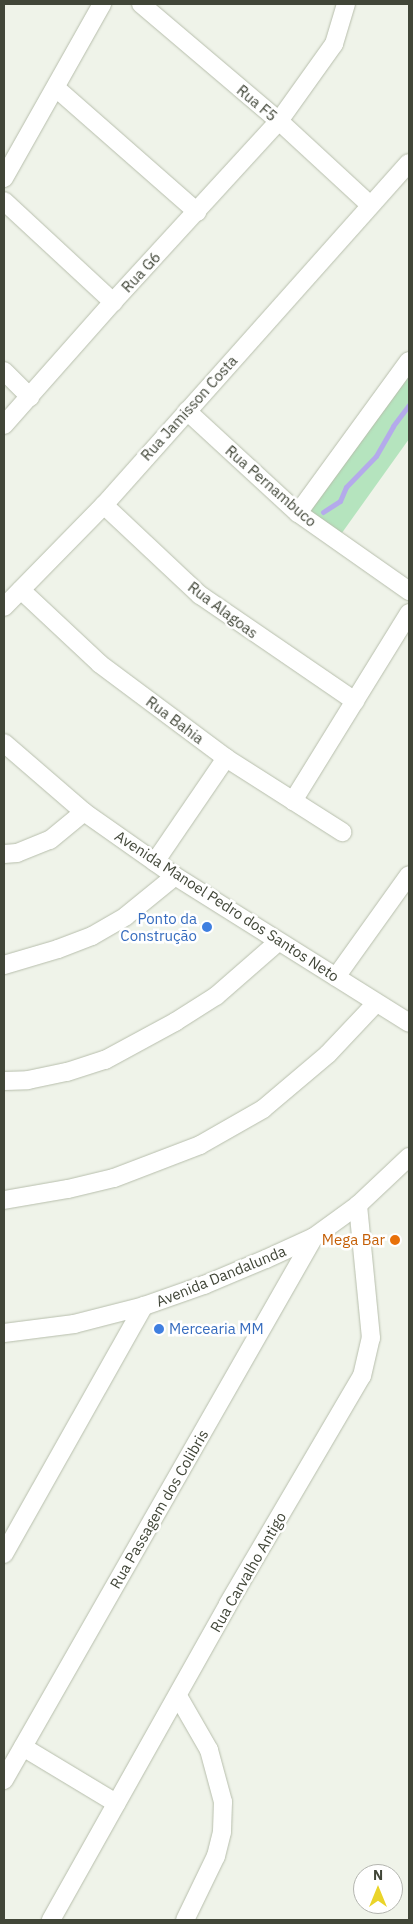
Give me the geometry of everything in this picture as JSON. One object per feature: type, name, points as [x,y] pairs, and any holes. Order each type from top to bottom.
[{"type":"street","points":[[4,178],[102,4]]},
{"type":"street","name":"Rua F5","points":[[140,4],[279,122],[370,205]]},
{"type":"street","name":"Rua G6","points":[[4,425],[113,302],[279,122],[334,44],[346,4]]},
{"type":"street","points":[[56,88],[197,212]]},
{"type":"street","name":"Rua Jamisson Costa","points":[[4,607],[104,505],[409,163]]},
{"type":"street","points":[[4,201],[113,302]]},
{"type":"street","points":[[298,513],[409,361]]},
{"type":"street","points":[[4,371],[30,397]]},
{"type":"street","name":"Rua Pernambuco","points":[[187,411],[298,513],[409,591]]},
{"type":"street","name":"Rua Alagoas","points":[[104,505],[200,595],[355,701]]},
{"type":"street","name":"Rua Bahia","points":[[22,590],[100,664],[226,758],[342,832]]},
{"type":"street","points":[[294,801],[409,613]]},
{"type":"street","name":"Avenida Manoel Pedro dos Santos Neto","points":[[4,743],[84,812],[175,876],[409,1023]]},
{"type":"street","points":[[155,862],[226,758]]},
{"type":"street","points":[[4,854],[17,852],[50,840],[84,812]]},
{"type":"street","points":[[336,977],[409,875]]},
{"type":"street","points":[[4,965],[58,949],[92,936],[126,916],[175,876]]},
{"type":"street","points":[[4,1081],[28,1080],[67,1072],[105,1060],[167,1027],[216,996],[278,942]]},
{"type":"street","points":[[4,1200],[68,1189],[114,1178],[200,1145],[263,1109],[328,1054],[376,1002]]},
{"type":"street","name":"Avenida Dandalunda","points":[[4,1333],[74,1324],[144,1306],[204,1285],[314,1237],[358,1205],[409,1157]]},
{"type":"street","name":"Rua Carvalho Antigo","points":[[51,1920],[228,1604],[362,1376],[371,1338],[358,1205]]},
{"type":"street","name":"Rua Passagem dos Colibris","points":[[4,1780],[314,1237]]},
{"type":"street","points":[[4,1554],[144,1306]]},
{"type":"street","points":[[178,1696],[209,1750],[223,1802],[222,1832],[216,1856],[185,1920]]},
{"type":"street","points":[[23,1747],[116,1803]]},
{"type":"green space","points":[[409,375],[409,439],[339,537],[307,513]]},
{"type":"waterway","points":[[323,512],[340,501],[346,487],[376,456],[393,426],[409,405]]},
{"type":"place","name":"Ponto da Construção","points":[[207,927]]},
{"type":"place","name":"Mega Bar","points":[[395,1240]]},
{"type":"place","name":"Mercearia MM","points":[[159,1329]]}]
